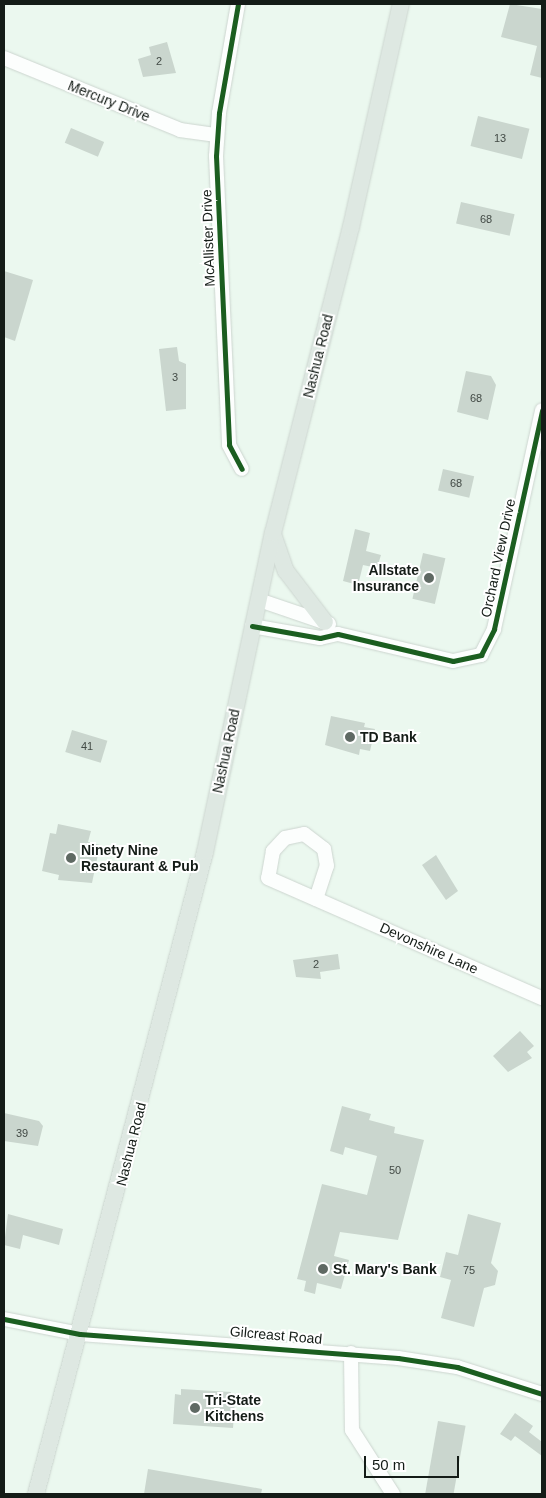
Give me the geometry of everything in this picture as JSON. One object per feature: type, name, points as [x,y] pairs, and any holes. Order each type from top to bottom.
[{"type":"main road","name":"Nashua Road","points":[[36,1494],[80,1334],[205,852],[273,533],[351,227],[401,4]]},
{"type":"main road","points":[[273,533],[286,571],[325,622]]},
{"type":"street","name":"McAllister Drive","points":[[238,4],[217,135],[229,444],[242,469]]},
{"type":"street","name":"Mercury Drive","points":[[4,58],[172,127],[217,135]]},
{"type":"street","name":"Orchard View Drive","points":[[252,626],[320,638],[338,634],[453,661],[480,654],[494,629],[542,410]]},
{"type":"street","name":"Orchard View Drive","points":[[259,600],[325,622],[338,634]]},
{"type":"street","name":"Devonshire Lane","points":[[316,898],[327,866],[324,848],[304,834],[285,838],[273,851],[268,878],[542,998]]},
{"type":"street","name":"Gilcreast Road","points":[[4,1319],[80,1334],[351,1353],[457,1367],[542,1394]]},
{"type":"street","points":[[351,1353],[352,1430],[393,1494]]},
{"type":"building","points":[[510,4],[542,9],[542,78],[530,75],[537,46],[501,37]]},
{"type":"building","points":[[167,42],[176,73],[143,77],[138,59],[151,55],[149,47]]},
{"type":"building","points":[[478,116],[529,129],[522,159],[471,146]]},
{"type":"building","points":[[71,128],[104,142],[98,157],[65,143]]},
{"type":"building","points":[[461,202],[515,214],[510,236],[456,223]]},
{"type":"building","points":[[4,271],[33,280],[15,341],[4,337]]},
{"type":"building","points":[[177,347],[179,361],[186,364],[186,409],[166,411],[159,349]]},
{"type":"building","points":[[466,371],[491,376],[496,385],[488,420],[457,412]]},
{"type":"building","points":[[443,469],[474,476],[469,498],[438,490]]},
{"type":"building","points":[[355,529],[370,533],[366,551],[381,555],[377,568],[363,565],[358,585],[343,581]]},
{"type":"building","name":"Allstate Insurance","points":[[423,553],[445,558],[435,604],[412,599]]},
{"type":"building","name":"TD Bank","points":[[331,716],[365,723],[364,727],[375,729],[370,751],[360,749],[359,755],[325,745]]},
{"type":"building","points":[[72,730],[107,741],[101,763],[65,752]]},
{"type":"building","name":"Ninety Nine Restaurant & Pub","points":[[58,824],[91,831],[88,842],[100,845],[92,883],[58,880],[59,875],[42,871],[50,833],[56,834]]},
{"type":"building","points":[[436,855],[458,891],[446,900],[422,865]]},
{"type":"building","points":[[338,954],[340,969],[320,972],[321,979],[296,977],[293,960]]},
{"type":"building","points":[[520,1031],[534,1046],[527,1052],[532,1058],[508,1072],[493,1056]]},
{"type":"building","points":[[342,1106],[371,1114],[369,1120],[395,1127],[394,1133],[424,1140],[398,1240],[340,1232],[334,1256],[349,1260],[341,1289],[317,1283],[315,1294],[304,1291],[306,1281],[297,1279],[322,1184],[367,1195],[377,1156],[345,1147],[343,1155],[330,1151]]},
{"type":"building","points":[[4,1113],[39,1121],[43,1126],[38,1146],[4,1141]]},
{"type":"building","points":[[8,1214],[63,1229],[59,1245],[23,1235],[20,1249],[4,1245]]},
{"type":"building","points":[[468,1214],[501,1223],[491,1263],[498,1271],[495,1285],[484,1288],[474,1327],[441,1318],[451,1280],[440,1277],[446,1252],[458,1255]]},
{"type":"building","points":[[181,1389],[231,1392],[230,1399],[235,1399],[233,1428],[173,1424],[175,1394],[181,1395]]},
{"type":"building","points":[[515,1413],[533,1426],[529,1432],[542,1442],[542,1456],[515,1436],[511,1441],[500,1434]]},
{"type":"building","points":[[438,1421],[466,1426],[454,1494],[425,1494]]},
{"type":"building","points":[[148,1469],[262,1489],[261,1494],[144,1494]]},
{"type":"cycle path","points":[[238,4],[219,113],[216,156],[229,445],[242,469]]},
{"type":"cycle path","points":[[252,626],[320,638],[338,634],[453,661],[481,655],[494,629],[542,410]]},
{"type":"cycle path","points":[[4,1319],[80,1334],[398,1358],[457,1367],[542,1394]]},
{"type":"place","name":"Allstate Insurance","points":[[429,578]]},
{"type":"place","name":"TD Bank","points":[[350,737]]},
{"type":"place","name":"Ninety Nine Restaurant & Pub","points":[[71,858]]},
{"type":"place","name":"St. Mary's Bank","points":[[323,1269]]},
{"type":"place","name":"Tri-State Kitchens","points":[[195,1408]]}]
